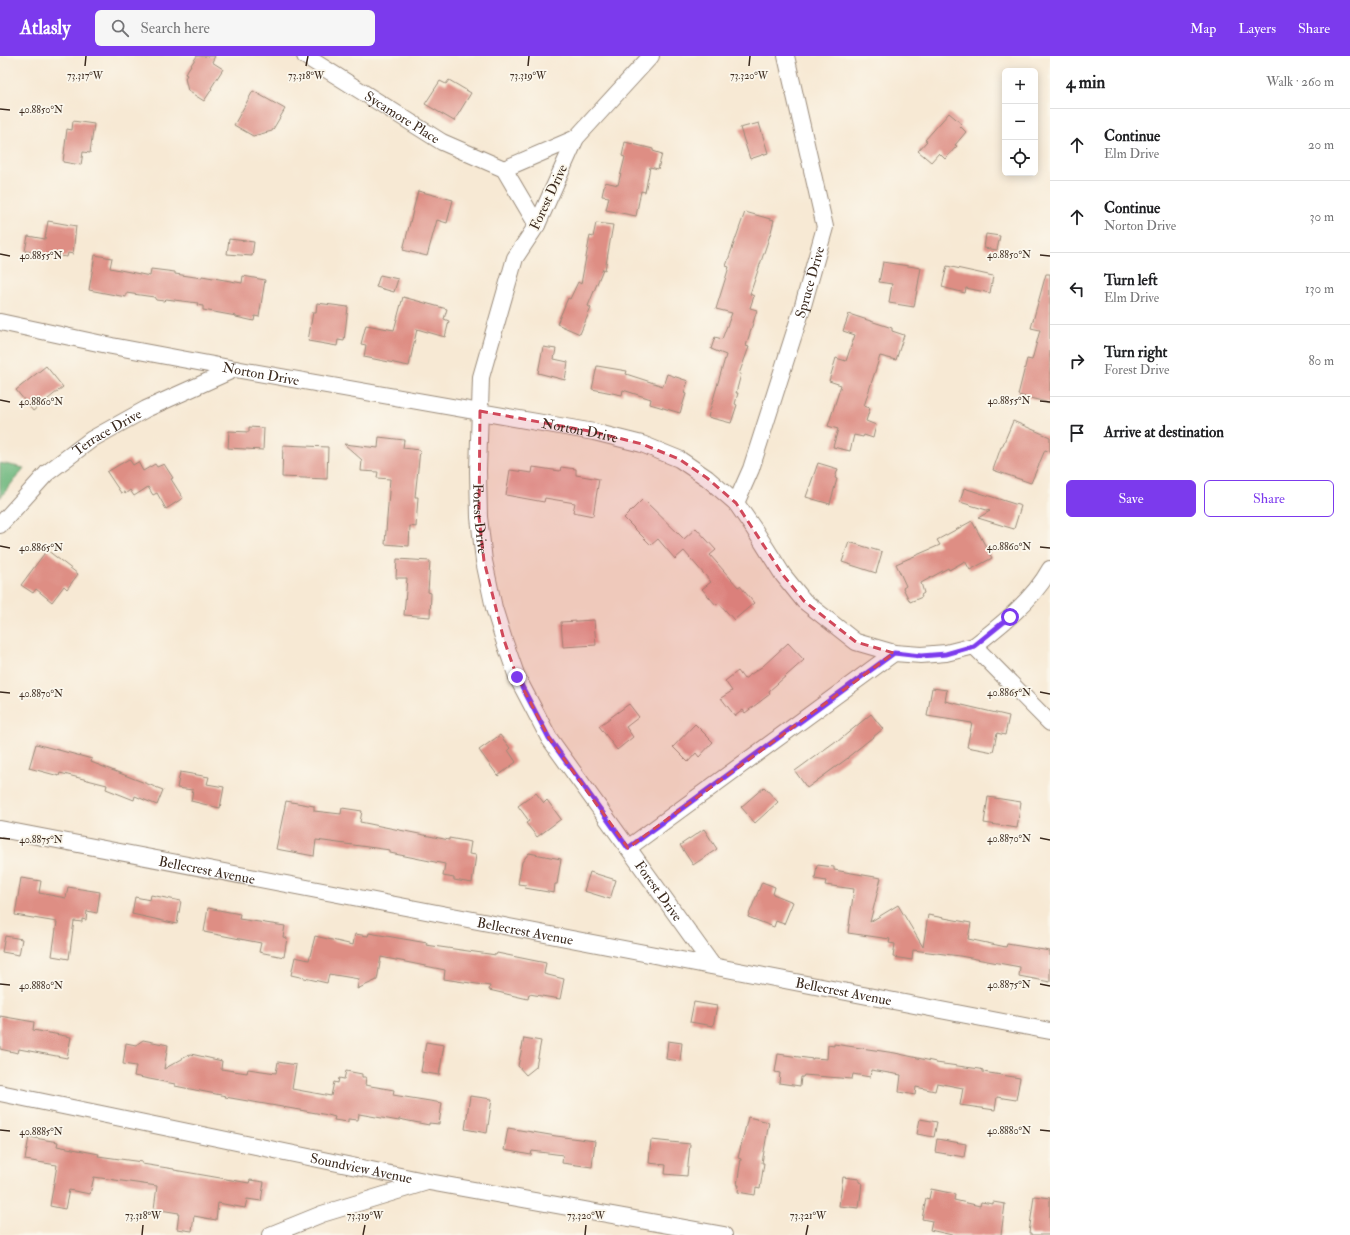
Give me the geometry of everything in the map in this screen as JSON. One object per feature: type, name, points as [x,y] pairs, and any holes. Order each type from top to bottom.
[{"type":"street","name":"Sycamore Place","points":[[305,56],[442,142],[504,169]]},
{"type":"street","name":"Forest Drive","points":[[651,56],[576,138],[537,226],[515,258],[481,377],[479,517],[484,561],[494,608],[517,677],[549,738],[713,966]]},
{"type":"street","name":"Spruce Drive","points":[[736,503],[753,462],[802,308],[825,227],[786,56]]},
{"type":"street","points":[[537,226],[504,169],[576,138]]},
{"type":"street","name":"Norton Drive","points":[[0,322],[112,346],[235,369],[594,432],[642,444],[679,459],[707,478],[736,503],[783,575],[804,602],[856,642],[894,653],[921,656],[946,654],[974,646]]},
{"type":"street","name":"Terrace Drive","points":[[0,525],[47,473],[92,439],[146,409],[235,369]]},
{"type":"street","points":[[1050,569],[1044,581],[1010,617],[974,646],[1050,723]]},
{"type":"street","points":[[628,848],[894,653]]},
{"type":"street","name":"Bellecrest Avenue","points":[[0,829],[185,866],[1050,1031]]},
{"type":"street","name":"Soundview Avenue","points":[[0,1093],[429,1182],[724,1235]]},
{"type":"street","points":[[270,1235],[322,1214],[429,1182]]},
{"type":"highlighted area","points":[[480,411],[594,432],[642,444],[679,459],[707,478],[736,503],[783,575],[804,601],[856,642],[894,653],[628,848],[549,738],[517,677],[504,640],[484,561],[479,517]]},
{"type":"green space","points":[[0,463],[24,468],[0,498]]},
{"type":"building","points":[[197,56],[215,56],[212,62],[223,69],[204,101],[188,91],[185,78],[187,75],[185,74]]},
{"type":"building","points":[[449,80],[471,93],[454,121],[425,104],[440,81],[446,84]]},
{"type":"building","points":[[253,91],[285,109],[272,131],[253,136],[234,125]]},
{"type":"building","points":[[949,113],[962,124],[960,126],[966,132],[955,145],[957,146],[945,159],[939,153],[931,162],[918,151],[927,141],[925,140]]},
{"type":"building","points":[[73,121],[94,124],[90,153],[83,152],[81,165],[63,162],[67,129],[72,130]]},
{"type":"building","points":[[759,123],[768,153],[750,159],[740,128]]},
{"type":"building","points":[[625,142],[653,149],[653,151],[662,154],[658,169],[650,167],[645,192],[641,191],[636,216],[606,210],[609,197],[602,196],[605,182],[618,185],[625,157],[622,156]]},
{"type":"building","points":[[418,191],[453,200],[447,223],[437,220],[427,256],[403,250]]},
{"type":"building","points":[[745,212],[774,220],[750,294],[754,296],[750,308],[757,310],[746,346],[749,347],[739,374],[741,374],[735,404],[737,405],[731,423],[708,417],[726,355],[711,349],[715,337],[722,339],[732,313],[716,309],[729,267],[726,266]]},
{"type":"building","points":[[48,221],[76,226],[73,254],[68,253],[67,257],[25,251],[28,236],[45,239]]},
{"type":"building","points":[[596,223],[613,225],[605,270],[603,269],[588,306],[591,308],[580,334],[557,324],[568,298],[570,299],[578,282],[581,284],[590,236],[593,237]]},
{"type":"building","points":[[986,234],[1000,236],[997,250],[984,248]]},
{"type":"building","points":[[229,239],[254,242],[252,256],[227,254]]},
{"type":"building","points":[[95,255],[112,258],[110,268],[150,276],[151,269],[175,272],[175,274],[202,278],[202,276],[242,283],[243,276],[265,280],[259,317],[255,316],[254,321],[203,310],[203,306],[197,305],[198,303],[166,299],[164,301],[156,300],[154,297],[126,293],[126,297],[89,290]]},
{"type":"building","points":[[883,262],[921,268],[914,307],[889,303],[892,284],[879,282]]},
{"type":"building","points":[[947,266],[993,276],[990,293],[966,288],[965,293],[942,287]]},
{"type":"building","points":[[1046,274],[1050,274],[1050,403],[1018,395],[1027,359],[1032,360],[1040,330],[1031,328]]},
{"type":"building","points":[[380,275],[398,279],[394,292],[376,287]]},
{"type":"building","points":[[403,297],[447,309],[444,319],[449,321],[445,337],[417,329],[409,366],[364,357],[366,345],[361,344],[366,325],[394,330]]},
{"type":"building","points":[[317,303],[348,307],[344,341],[338,340],[337,346],[308,341],[313,312],[316,312]]},
{"type":"building","points":[[849,314],[892,328],[892,331],[904,335],[896,360],[880,356],[864,406],[870,408],[866,421],[876,425],[873,438],[864,435],[863,437],[854,435],[850,451],[833,447],[838,429],[828,426],[841,385],[829,381],[836,358],[846,361],[855,335],[843,331]]},
{"type":"building","points":[[543,347],[556,349],[554,359],[568,362],[565,380],[538,373]]},
{"type":"building","points":[[46,366],[63,387],[33,411],[16,390]]},
{"type":"building","points":[[597,366],[627,371],[626,374],[663,386],[667,374],[688,381],[684,393],[686,394],[680,413],[650,404],[651,399],[623,390],[622,395],[592,389]]},
{"type":"building","points":[[1013,421],[1050,437],[1050,452],[1045,450],[1031,483],[993,470],[1001,447]]},
{"type":"building","points":[[249,427],[264,428],[263,450],[228,448],[229,431],[249,432]]},
{"type":"building","points":[[379,437],[404,440],[403,448],[420,450],[415,497],[418,497],[416,527],[410,526],[409,546],[385,544],[390,479],[377,478],[378,472],[361,471],[362,460],[344,444],[378,448]]},
{"type":"building","points":[[283,445],[328,447],[327,479],[282,477]]},
{"type":"building","points":[[129,459],[133,465],[138,462],[143,471],[155,464],[157,467],[164,464],[173,478],[171,479],[183,498],[166,509],[157,493],[153,495],[148,487],[134,496],[130,490],[125,494],[124,492],[121,493],[107,472]]},
{"type":"building","points":[[818,463],[838,469],[835,478],[837,479],[830,504],[806,497]]},
{"type":"building","points":[[533,467],[560,471],[561,467],[576,469],[576,475],[599,479],[593,516],[573,512],[575,503],[545,498],[544,502],[506,495],[510,470],[532,473]]},
{"type":"building","points":[[964,488],[1021,506],[1014,529],[978,518],[990,511],[960,502]]},
{"type":"building","points":[[643,499],[684,539],[696,528],[716,550],[710,555],[754,603],[734,620],[719,603],[716,605],[702,589],[711,582],[684,551],[675,559],[658,539],[651,545],[624,518]]},
{"type":"building","points":[[972,521],[992,558],[970,570],[965,561],[949,570],[948,568],[921,583],[924,593],[921,595],[922,597],[910,602],[903,588],[906,586],[896,564],[940,545],[937,540]]},
{"type":"building","points":[[849,542],[882,552],[876,573],[842,562]]},
{"type":"building","points":[[47,550],[78,574],[67,589],[64,586],[52,602],[36,589],[33,593],[21,585]]},
{"type":"building","points":[[397,559],[430,561],[428,592],[431,593],[430,617],[404,615],[407,578],[396,578]]},
{"type":"building","points":[[594,620],[596,645],[563,647],[561,622]]},
{"type":"building","points":[[788,643],[804,660],[769,691],[770,694],[745,713],[743,710],[735,716],[721,698],[732,691],[725,681],[738,671],[744,679],[763,666]]},
{"type":"building","points":[[932,688],[947,690],[945,701],[1009,716],[1005,735],[997,733],[993,752],[967,747],[972,723],[927,716]]},
{"type":"building","points":[[629,704],[639,717],[626,727],[633,737],[617,750],[599,726]]},
{"type":"building","points":[[871,714],[883,729],[848,758],[807,788],[795,771],[836,741],[837,742]]},
{"type":"building","points":[[695,724],[713,742],[699,757],[696,753],[688,762],[673,747]]},
{"type":"building","points":[[500,735],[510,748],[508,750],[516,762],[498,776],[479,750]]},
{"type":"building","points":[[36,744],[92,759],[91,762],[163,790],[157,805],[135,796],[134,800],[106,789],[107,785],[60,773],[59,776],[29,768]]},
{"type":"building","points":[[180,772],[209,777],[207,784],[224,787],[220,808],[191,801],[193,790],[177,788]]},
{"type":"building","points":[[764,787],[778,802],[755,823],[741,807]]},
{"type":"building","points":[[536,793],[544,803],[547,800],[561,819],[537,837],[526,823],[529,821],[518,806]]},
{"type":"building","points":[[988,797],[1021,802],[1017,828],[984,823]]},
{"type":"building","points":[[286,801],[314,806],[314,811],[341,814],[342,808],[362,811],[360,822],[449,840],[449,838],[471,842],[469,854],[476,855],[472,883],[454,880],[454,878],[443,876],[445,864],[390,853],[390,850],[316,840],[314,856],[276,849]]},
{"type":"building","points":[[704,829],[717,849],[693,865],[680,845]]},
{"type":"building","points":[[529,853],[561,859],[554,893],[525,888],[526,885],[518,884],[522,862]]},
{"type":"building","points":[[817,865],[834,867],[834,870],[881,878],[870,922],[898,905],[923,947],[928,915],[971,923],[968,939],[1006,947],[1007,944],[1050,951],[1050,982],[1019,976],[1020,967],[960,956],[913,950],[912,960],[893,957],[895,944],[889,943],[890,939],[848,933],[854,889],[825,885],[826,881],[815,879]]},
{"type":"building","points":[[590,872],[616,880],[610,899],[584,891]]},
{"type":"building","points":[[21,878],[41,881],[39,893],[66,898],[68,887],[100,892],[97,913],[87,911],[86,920],[82,919],[82,922],[74,921],[69,959],[52,956],[57,922],[15,915]]},
{"type":"building","points":[[762,882],[775,887],[773,894],[793,902],[784,924],[776,921],[774,927],[748,917]]},
{"type":"building","points":[[151,895],[181,901],[177,924],[132,914],[135,897],[150,900]]},
{"type":"building","points":[[208,908],[240,914],[239,919],[285,926],[283,937],[287,938],[284,957],[259,952],[261,943],[204,932]]},
{"type":"building","points":[[369,933],[427,943],[426,945],[496,955],[497,953],[546,963],[544,974],[564,979],[560,999],[529,994],[528,999],[489,990],[490,986],[444,979],[445,970],[381,957],[377,980],[357,989],[359,979],[329,974],[327,983],[291,975],[295,957],[309,960],[315,936],[353,945],[355,934],[368,936]]},
{"type":"building","points":[[5,936],[22,939],[19,955],[2,952]]},
{"type":"building","points":[[694,1002],[717,1006],[713,1026],[690,1022]]},
{"type":"building","points":[[0,1016],[34,1022],[33,1030],[71,1037],[67,1058],[19,1049],[18,1053],[0,1049]]},
{"type":"building","points":[[524,1038],[541,1041],[536,1067],[526,1075],[518,1066]]},
{"type":"building","points":[[143,1040],[168,1045],[164,1069],[191,1054],[222,1061],[221,1069],[247,1073],[248,1069],[276,1073],[278,1062],[296,1065],[292,1089],[331,1096],[334,1082],[338,1083],[339,1078],[344,1079],[346,1071],[362,1074],[362,1077],[366,1077],[365,1085],[394,1090],[393,1095],[442,1103],[439,1124],[429,1123],[429,1125],[399,1119],[399,1121],[359,1114],[358,1120],[348,1119],[348,1122],[334,1120],[335,1117],[328,1115],[225,1097],[226,1096],[175,1086],[175,1084],[134,1076],[136,1066],[123,1064],[126,1043],[136,1045]]},
{"type":"building","points":[[668,1041],[682,1043],[680,1061],[666,1059]]},
{"type":"building","points":[[426,1042],[444,1045],[439,1075],[421,1072]]},
{"type":"building","points":[[834,1044],[895,1053],[936,1063],[980,1069],[983,1070],[983,1072],[1020,1078],[1016,1100],[997,1097],[995,1110],[960,1105],[963,1088],[937,1083],[935,1091],[916,1087],[915,1095],[899,1092],[901,1075],[871,1070],[870,1077],[853,1074],[852,1079],[804,1075],[801,1077],[800,1086],[779,1083],[780,1073],[775,1072],[778,1054],[813,1059],[827,1059],[828,1045],[834,1046]]},
{"type":"building","points":[[470,1096],[492,1099],[487,1133],[465,1129]]},
{"type":"building","points":[[748,1117],[769,1122],[762,1163],[764,1163],[760,1189],[756,1188],[755,1195],[738,1192],[739,1185],[737,1185],[741,1159],[738,1158]]},
{"type":"building","points":[[920,1119],[937,1122],[934,1137],[917,1134]]},
{"type":"building","points":[[508,1128],[595,1141],[592,1167],[562,1163],[563,1155],[532,1151],[531,1155],[504,1150]]},
{"type":"building","points":[[29,1137],[58,1142],[57,1146],[99,1154],[98,1156],[142,1162],[142,1164],[249,1183],[250,1180],[264,1182],[261,1201],[247,1199],[245,1208],[218,1203],[216,1220],[194,1216],[192,1231],[177,1229],[179,1213],[154,1209],[157,1186],[94,1177],[90,1194],[69,1190],[65,1209],[50,1206],[57,1165],[25,1160]]},
{"type":"building","points":[[937,1139],[966,1144],[964,1157],[935,1152]]},
{"type":"building","points":[[651,1140],[690,1144],[687,1176],[665,1174],[666,1165],[649,1163]]},
{"type":"building","points":[[843,1177],[859,1179],[859,1182],[862,1183],[859,1208],[839,1206]]},
{"type":"building","points":[[931,1189],[955,1194],[954,1200],[980,1206],[981,1202],[1005,1204],[1001,1235],[952,1235],[930,1230],[932,1221],[922,1219],[926,1198],[929,1199]]},
{"type":"building","points":[[1034,1196],[1050,1198],[1050,1235],[1031,1235],[1031,1233],[1029,1233]]},
{"type":"route","points":[[517,677],[535,714],[549,738],[628,848],[894,653],[921,656],[946,654],[974,646],[1010,617]]}]
